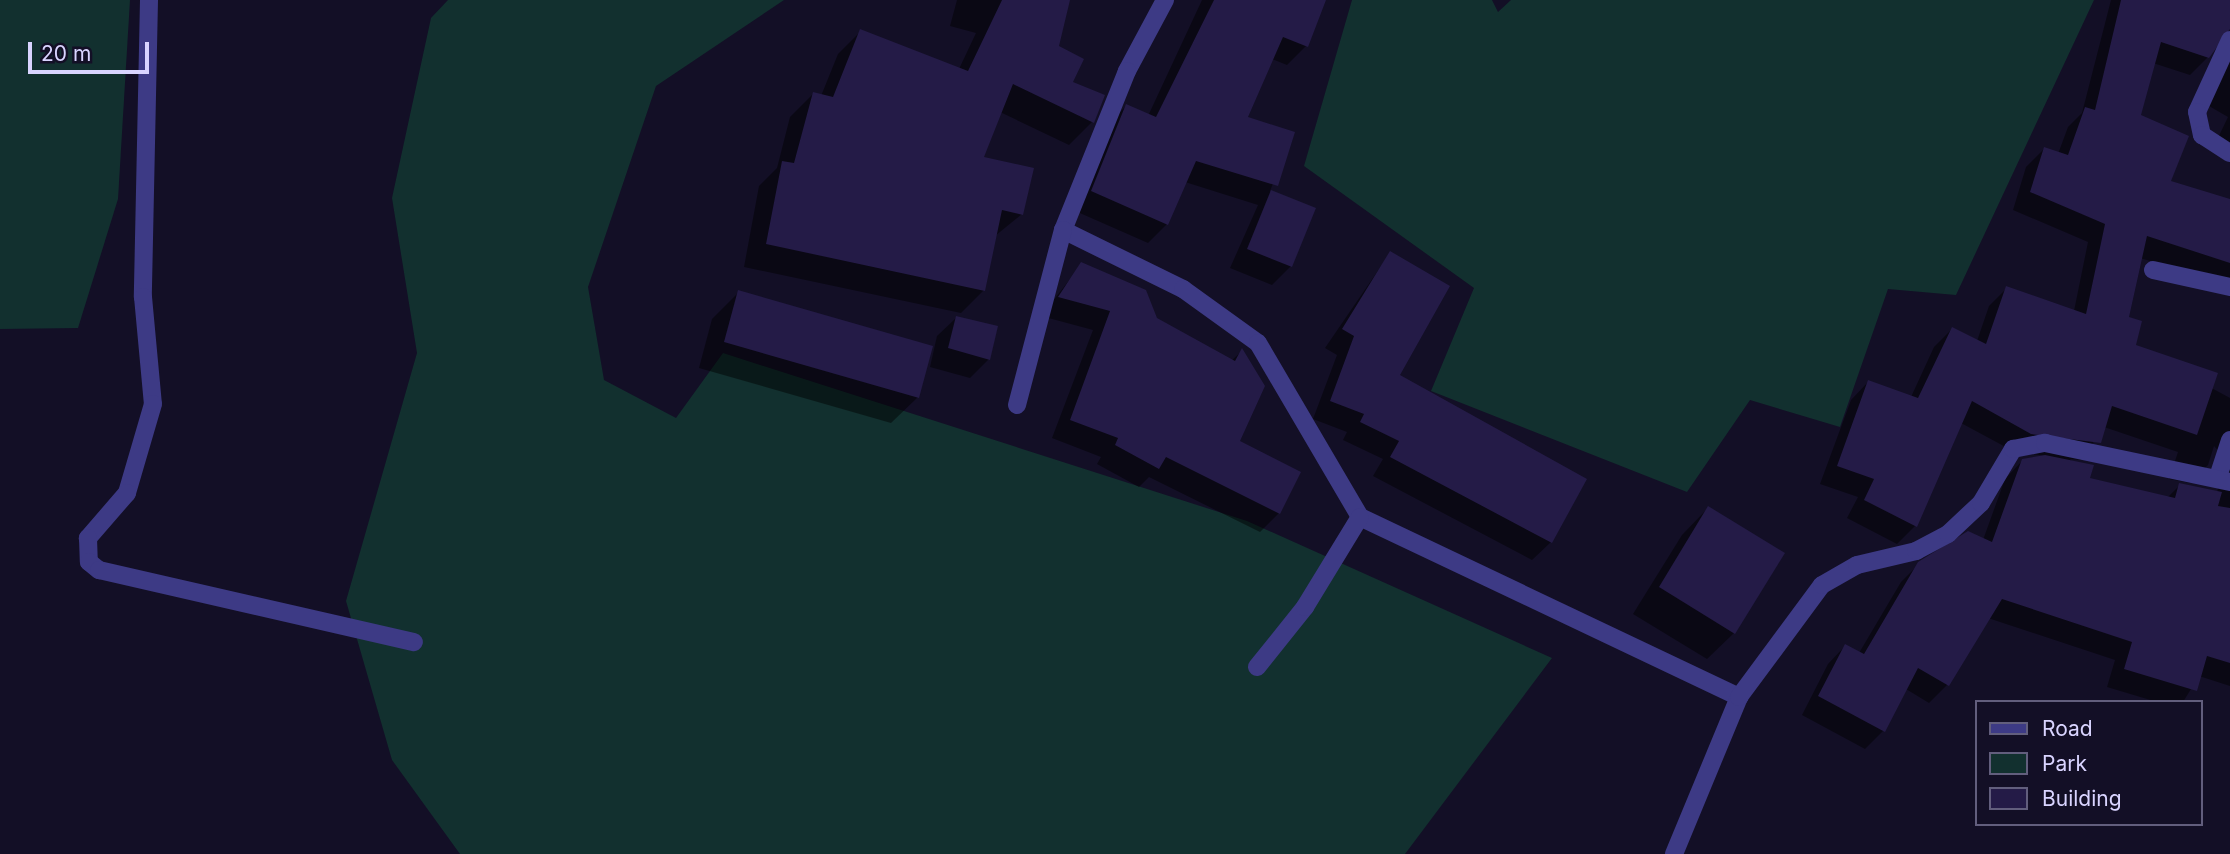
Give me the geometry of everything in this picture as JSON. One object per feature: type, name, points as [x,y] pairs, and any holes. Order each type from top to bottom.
[{"type":"street","points":[[149,0],[143,297],[153,404],[127,493],[88,538],[89,562],[99,570],[414,642]]},
{"type":"street","points":[[1017,405],[1063,230],[1126,71],[1165,0]]},
{"type":"street","points":[[2230,40],[2197,112],[2202,135],[2230,153]]},
{"type":"street","points":[[1063,230],[1183,289],[1258,342],[1360,517],[1739,697]]},
{"type":"street","points":[[2153,270],[2230,286]]},
{"type":"street","points":[[1674,854],[1739,697],[1822,585],[1857,565],[1916,551],[1948,534],[1981,503],[2013,449],[2045,443],[2224,480],[2230,440]]},
{"type":"street","points":[[1257,667],[1305,607],[1360,517]]},
{"type":"green space","points":[[0,0],[130,0],[118,199],[78,328],[0,329]]},
{"type":"green space","points":[[448,0],[784,0],[656,86],[588,287],[604,380],[676,418],[723,353],[1247,521],[1552,658],[1405,854],[460,854],[392,760],[346,601],[417,353],[392,198],[431,18]]},
{"type":"green space","points":[[1352,0],[1492,0],[1498,12],[1511,0],[2094,0],[1956,295],[1888,289],[1840,427],[1750,400],[1687,492],[1431,391],[1474,288],[1304,166]]},
{"type":"building","points":[[1002,0],[1070,0],[1059,46],[1084,59],[1073,82],[1105,95],[1094,123],[1013,84],[984,157],[1034,168],[1023,215],[1002,210],[985,291],[766,244],[782,161],[794,163],[813,92],[833,97],[860,29],[968,71]]},
{"type":"building","points":[[1214,0],[1326,0],[1308,47],[1283,37],[1248,117],[1295,132],[1278,186],[1196,161],[1168,225],[1091,191],[1126,104],[1156,117]]},
{"type":"building","points":[[2121,0],[2230,0],[2230,29],[2209,58],[2161,42],[2141,115],[2189,136],[2171,181],[2230,199],[2230,263],[2147,236],[2129,317],[2142,321],[2136,345],[2218,373],[2197,435],[2112,406],[2101,443],[2031,434],[1972,401],[1917,527],[1864,500],[1874,479],[1837,466],[1868,380],[1918,398],[1952,327],[1986,344],[2006,286],[2086,314],[2105,224],[2030,192],[2044,147],[2068,155],[2085,107],[2095,110]]},
{"type":"building","points":[[1271,190],[1316,208],[1292,267],[1247,249]]},
{"type":"building","points":[[1390,251],[1450,286],[1400,375],[1587,479],[1552,543],[1390,457],[1399,441],[1360,422],[1364,414],[1330,401],[1354,336],[1342,329]]},
{"type":"building","points":[[1081,262],[1146,290],[1157,318],[1235,361],[1242,348],[1265,386],[1240,441],[1301,472],[1280,514],[1166,457],[1159,469],[1115,445],[1118,438],[1070,420],[1110,311],[1058,297]]},
{"type":"building","points":[[738,290],[933,346],[919,398],[724,342]]},
{"type":"building","points":[[956,316],[998,326],[990,360],[948,348]]},
{"type":"building","points":[[2045,455],[2094,465],[2090,478],[2175,498],[2179,483],[2222,492],[2218,506],[2230,508],[2230,663],[2207,656],[2197,691],[2124,669],[2132,642],[2002,599],[1949,686],[1918,668],[1885,732],[1818,696],[1845,644],[1864,654],[1918,562],[1968,531],[1992,542],[2022,459]]},
{"type":"building","points":[[1708,506],[1785,553],[1735,634],[1659,587]]}]
